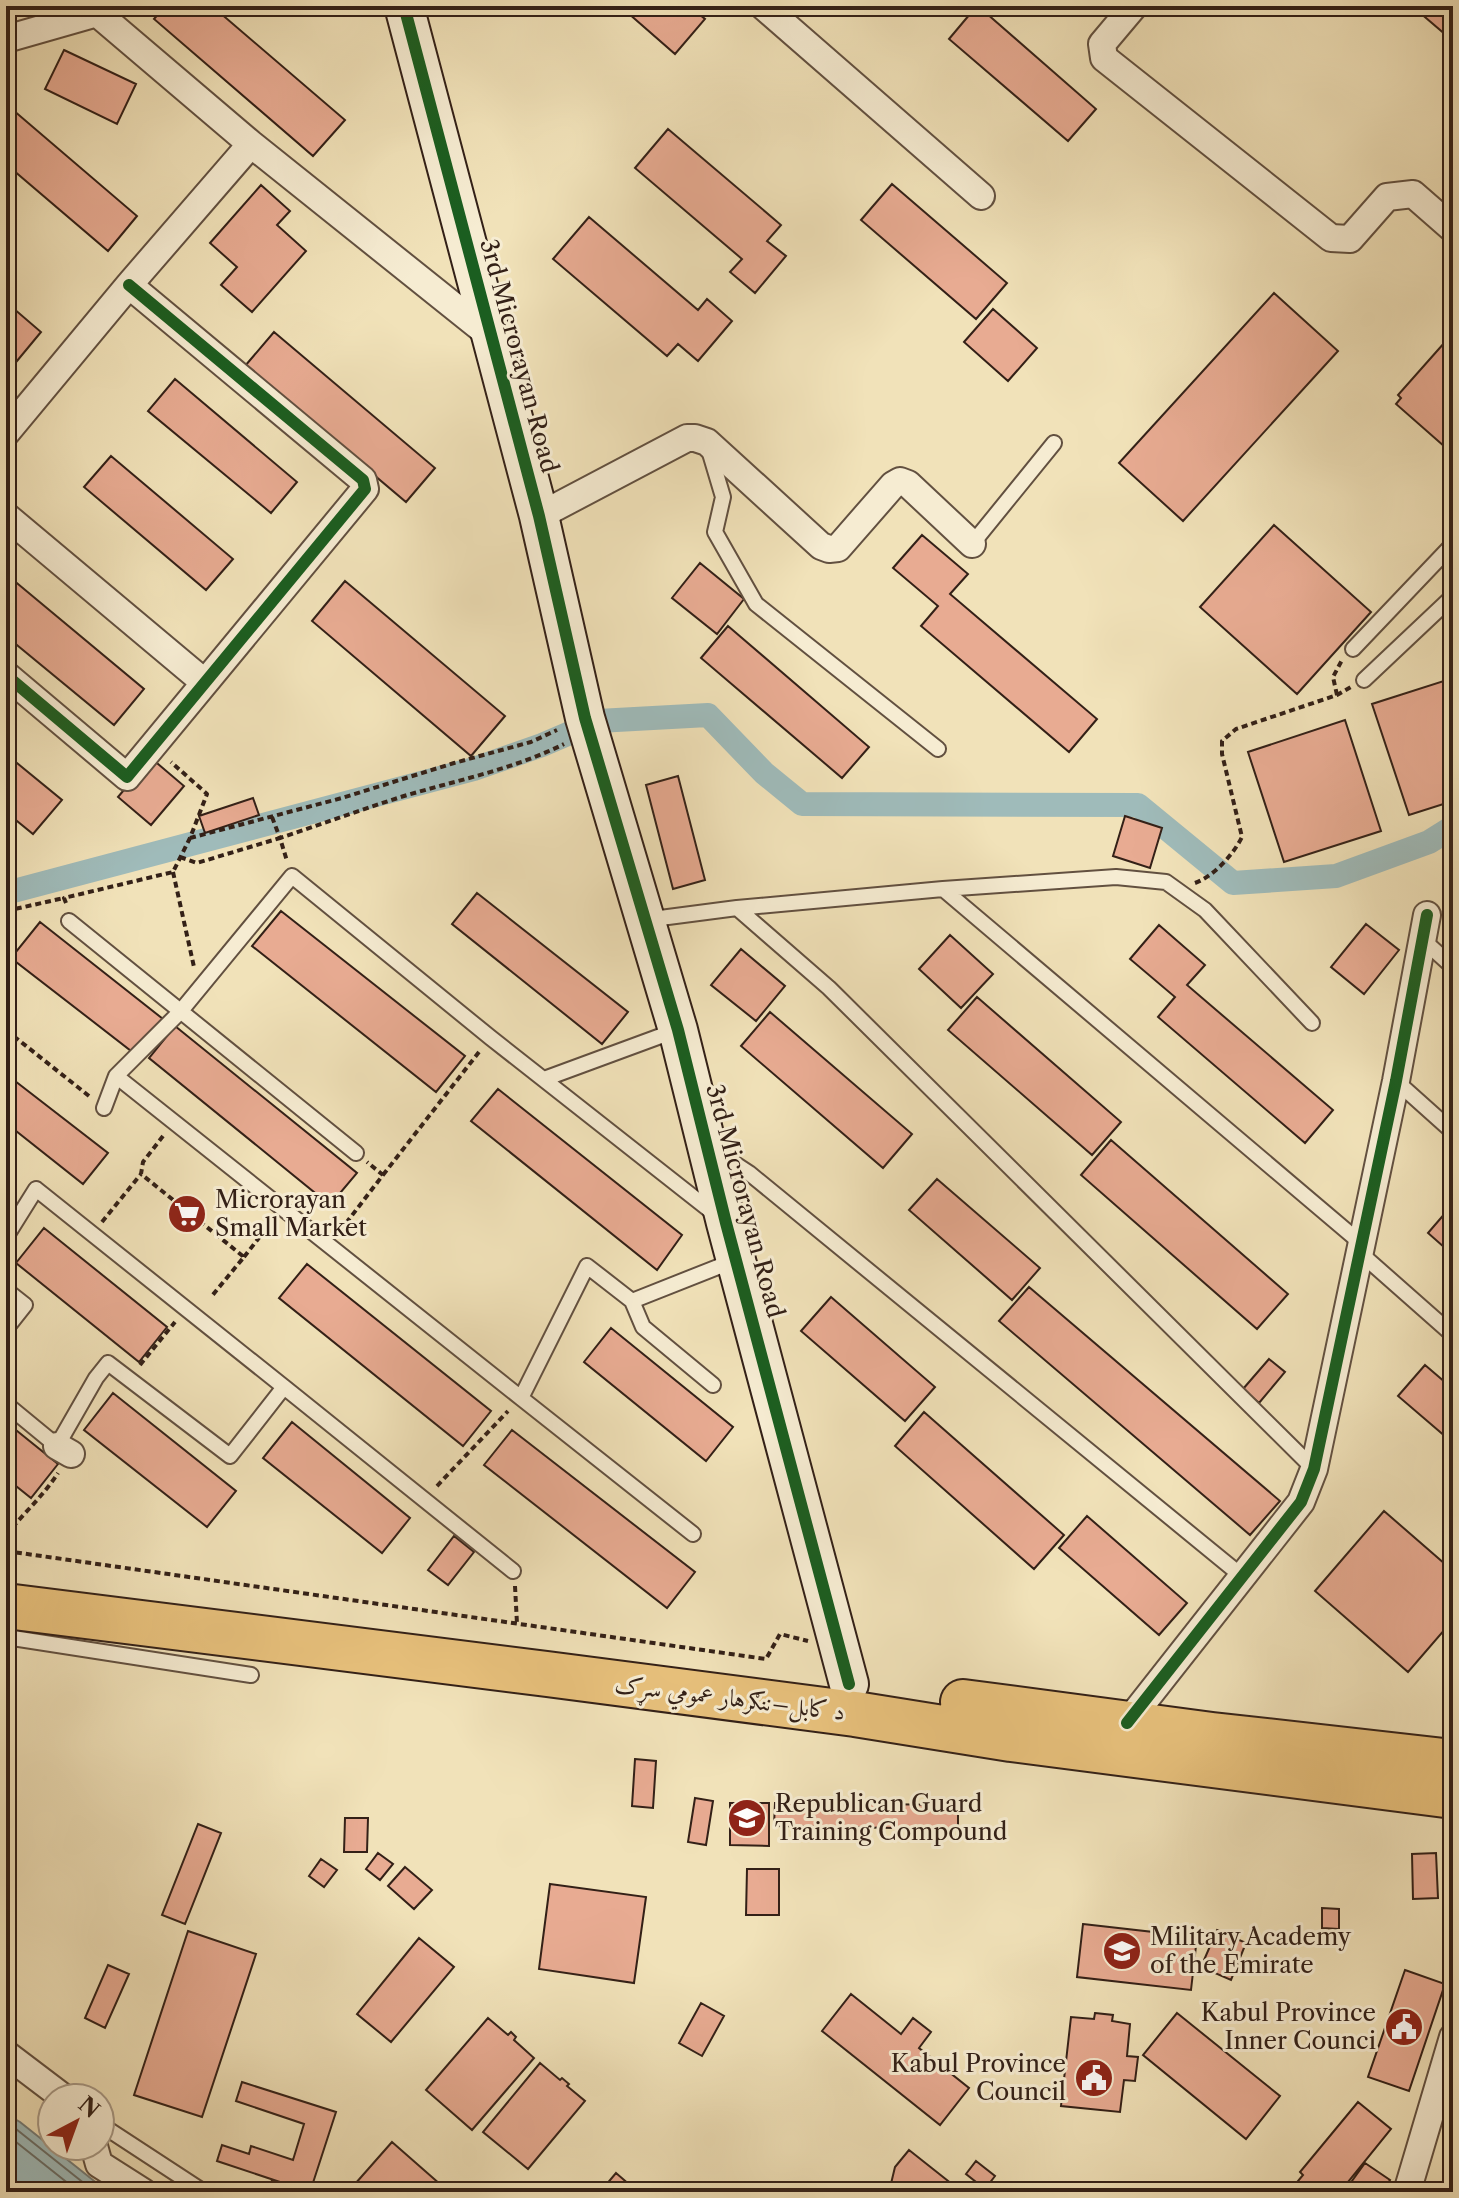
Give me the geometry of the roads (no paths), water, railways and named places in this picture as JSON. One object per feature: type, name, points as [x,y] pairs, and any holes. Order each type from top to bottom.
[{"type":"highway","name":"د کابل–ننګرهار عمومي سړک","points":[[6,1577],[131,1596],[475,1636],[844,1667],[934,1699],[1453,1762]]},
{"type":"highway","name":"د کابل–ننګرهار عمومي سړک","points":[[6,1606],[855,1714],[1027,1741],[1453,1796]]},
{"type":"street","name":"3rd Microrayan Road","points":[[404,6],[539,516],[587,725],[678,1030],[844,1667]]},
{"type":"street","points":[[763,6],[981,196]]},
{"type":"street","points":[[1134,6],[1102,44],[1104,58],[1331,238],[1350,239],[1387,197],[1413,194],[1453,229]]},
{"type":"street","points":[[6,39],[101,9],[251,144],[491,336]]},
{"type":"street","points":[[6,433],[251,144]]},
{"type":"street","points":[[6,675],[127,777],[365,489],[363,480],[129,285]]},
{"type":"street","points":[[539,516],[687,438],[695,438],[707,442],[821,546],[838,548],[893,485],[900,481],[908,484],[972,544]]},
{"type":"street","points":[[6,516],[204,682]]},
{"type":"street","points":[[1127,1723],[1301,1502],[1314,1469],[1396,1081],[1424,927]]},
{"type":"street","points":[[1407,2192],[1453,2037]]},
{"type":"street","points":[[6,2054],[43,2082]]},
{"type":"street","points":[[98,2162],[143,2192]]},
{"type":"lane","points":[[707,442],[723,497],[715,532],[756,604],[938,749]]},
{"type":"lane","points":[[972,544],[1054,443]]},
{"type":"lane","points":[[1353,649],[1453,544]]},
{"type":"lane","points":[[1364,680],[1453,596]]},
{"type":"lane","points":[[104,1108],[116,1076],[180,1012],[292,876],[726,1223]]},
{"type":"lane","points":[[645,920],[737,908],[943,889],[1116,877],[1166,882],[1205,910],[1312,1023]]},
{"type":"lane","points":[[943,889],[1360,1248],[1453,1335]]},
{"type":"lane","points":[[737,908],[829,988],[1314,1469]]},
{"type":"lane","points":[[69,921],[356,1153]]},
{"type":"lane","points":[[1424,927],[1453,967]]},
{"type":"lane","points":[[544,1079],[678,1030]]},
{"type":"lane","points":[[116,1076],[693,1534]]},
{"type":"lane","points":[[1396,1081],[1453,1132]]},
{"type":"lane","points":[[707,1146],[749,1173],[1243,1577]]},
{"type":"lane","points":[[6,1237],[36,1189],[513,1571]]},
{"type":"lane","points":[[632,1301],[737,1259]]},
{"type":"lane","points":[[521,1398],[587,1266],[632,1301],[643,1327],[713,1385]]},
{"type":"lane","points":[[6,1290],[25,1305],[6,1329]]},
{"type":"lane","points":[[6,1404],[64,1450],[96,1378],[108,1363],[230,1456],[284,1387]]},
{"type":"lane","points":[[6,1637],[251,1675]]},
{"type":"lane","points":[[116,2134],[204,2192]]},
{"type":"water","points":[[6,2114],[36,2135],[36,2162],[70,2162],[108,2192],[6,2192]]},
{"type":"waterway","points":[[6,893],[474,769],[598,721],[708,715],[764,773],[802,804],[1138,805],[1233,883],[1336,876],[1429,842],[1453,827]]},
{"type":"place","name":"Microrayan Small Market","points":[[187,1214]]},
{"type":"place","name":"Republican Guard Training Compound","points":[[747,1818]]},
{"type":"place","name":"Military Academy of the Emirate","points":[[1122,1951]]},
{"type":"place","name":"Kabul Province Inner Counci","points":[[1404,2027]]},
{"type":"place","name":"Kabul Province Council","points":[[1094,2078]]}]
